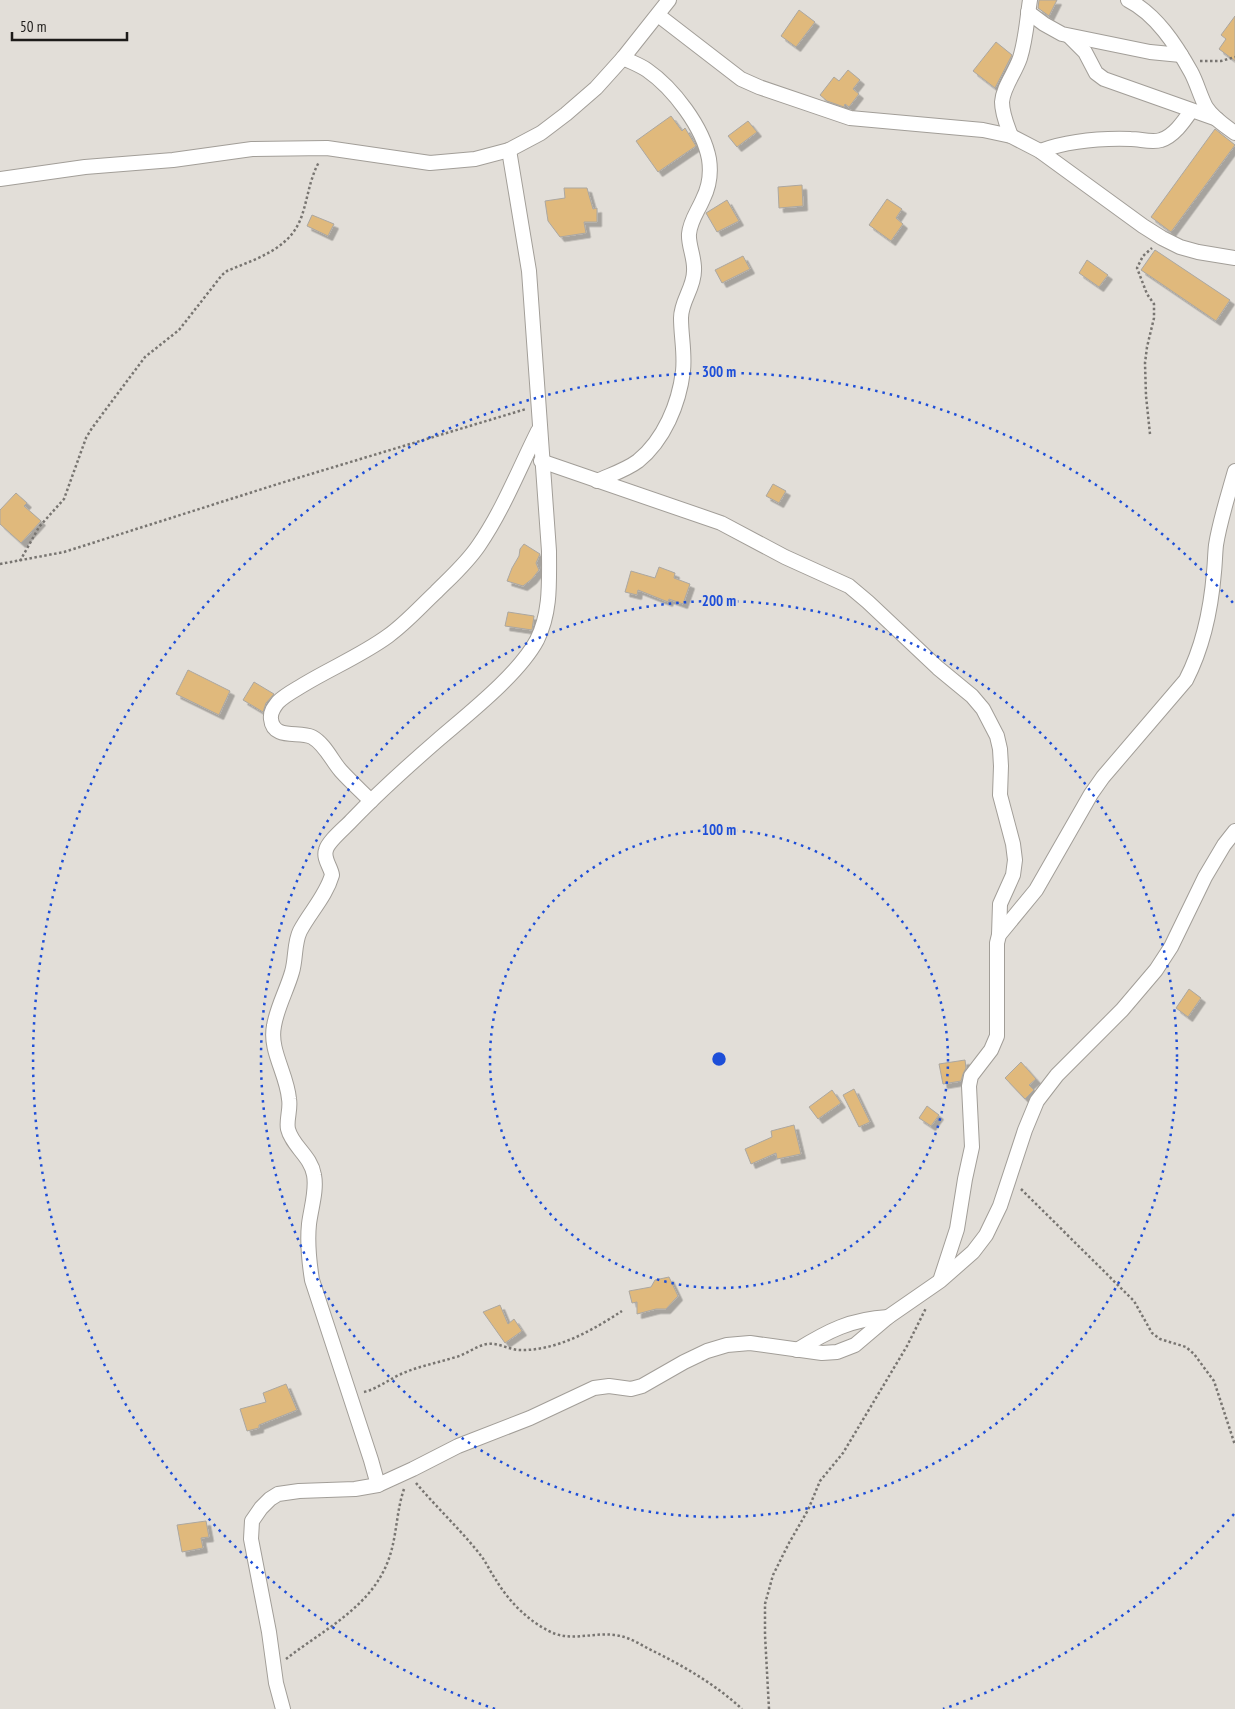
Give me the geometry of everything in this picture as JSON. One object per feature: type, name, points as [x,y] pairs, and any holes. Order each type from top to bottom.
[{"type":"street","points":[[0,179],[85,167],[173,160],[252,149],[327,148],[430,163],[475,159],[509,150],[542,133],[596,88],[623,58],[669,0]]},
{"type":"street","points":[[1128,0],[1136,4],[1156,22],[1181,55],[1192,74],[1207,108],[1217,120],[1235,133]]},
{"type":"street","points":[[1011,136],[1004,115],[1002,101],[1019,60],[1029,6]]},
{"type":"street","points":[[1029,6],[1054,30],[1069,36],[1145,51],[1181,55]]},
{"type":"street","points":[[658,14],[741,78],[759,87],[850,118],[983,130],[1011,136],[1040,151],[1162,238],[1180,247],[1198,252],[1235,258]]},
{"type":"street","points":[[1069,36],[1084,52],[1096,73],[1104,79],[1217,120]]},
{"type":"street","points":[[597,481],[638,461],[662,433],[672,414],[679,394],[683,371],[684,341],[681,317],[694,277],[694,257],[688,236],[690,224],[704,198],[709,180],[709,159],[704,144],[692,119],[678,99],[663,82],[645,68],[623,58]]},
{"type":"street","points":[[1040,151],[1063,144],[1117,139],[1162,140],[1174,132],[1192,111]]},
{"type":"street","points":[[378,1485],[350,1393],[312,1280],[308,1255],[309,1226],[315,1177],[313,1167],[291,1137],[288,1129],[289,1097],[272,1038],[278,1010],[292,972],[300,930],[320,900],[332,875],[325,857],[327,846],[371,801],[511,674],[536,641],[545,620],[549,590],[548,551],[529,271],[509,150]]},
{"type":"street","points":[[371,801],[340,770],[312,737],[285,734],[273,726],[271,718],[272,709],[289,694],[389,636],[410,619],[468,559],[492,525],[539,430]]},
{"type":"street","points":[[541,461],[721,523],[800,564],[849,586],[938,668],[972,696],[983,709],[996,736],[1000,750],[1000,795],[1016,860],[1013,875],[1000,904],[997,943],[997,1036],[991,1050],[971,1076],[969,1086],[972,1147],[964,1179],[957,1229],[940,1280]]},
{"type":"street","points":[[999,935],[1036,890],[1095,788],[1186,680],[1192,668],[1208,615],[1221,518],[1235,471]]},
{"type":"street","points":[[283,1709],[276,1683],[269,1632],[251,1539],[252,1521],[261,1508],[278,1494],[299,1491],[356,1489],[378,1485],[411,1472],[458,1446],[538,1415],[594,1388],[609,1386],[631,1389],[642,1386],[684,1362],[707,1351],[727,1345],[750,1343],[822,1353],[837,1352],[856,1345],[888,1317],[940,1280],[973,1252],[986,1235],[1000,1206],[1025,1130],[1037,1101],[1057,1075],[1122,1010],[1156,970],[1171,947],[1205,877],[1224,845],[1235,831]]},
{"type":"street","points":[[797,1350],[852,1322],[868,1318],[888,1317]]},
{"type":"path","points":[[1181,55],[1211,62],[1235,57]]},
{"type":"path","points":[[20,561],[39,527],[64,499],[86,438],[92,428],[141,362],[179,330],[222,275],[227,271],[269,253],[290,236],[301,218],[312,177],[327,148]]},
{"type":"path","points":[[1150,434],[1146,396],[1146,363],[1147,347],[1154,318],[1154,304],[1147,294],[1137,268],[1143,256],[1162,238]]},
{"type":"path","points":[[0,564],[64,552],[281,483],[537,406]]},
{"type":"path","points":[[1010,1178],[1134,1301],[1152,1333],[1160,1339],[1186,1347],[1194,1354],[1214,1381],[1235,1445]]},
{"type":"path","points":[[769,1709],[764,1635],[765,1604],[774,1575],[789,1543],[808,1510],[820,1481],[852,1438],[907,1346],[927,1308]]},
{"type":"path","points":[[350,1393],[370,1390],[401,1374],[432,1362],[457,1357],[488,1343],[520,1350],[547,1346],[598,1327],[622,1311]]},
{"type":"path","points":[[274,1669],[348,1614],[372,1589],[389,1560],[399,1502],[411,1472],[481,1557],[508,1597],[526,1616],[538,1625],[549,1632],[565,1637],[577,1638],[604,1634],[629,1639],[691,1672],[722,1692],[742,1709]]},
{"type":"building","points":[[1039,0],[1057,0],[1049,16],[1038,8]]},
{"type":"building","points":[[799,10],[815,22],[796,47],[781,36]]},
{"type":"building","points":[[1235,16],[1235,61],[1219,49],[1226,39],[1221,35]]},
{"type":"building","points":[[996,42],[1012,55],[995,88],[973,71]]},
{"type":"building","points":[[848,70],[860,80],[853,89],[859,94],[849,107],[845,104],[844,107],[827,101],[820,95],[834,77],[839,81]]},
{"type":"building","points":[[671,116],[682,131],[685,128],[696,146],[658,172],[636,141]]},
{"type":"building","points":[[748,121],[757,132],[737,147],[728,136]]},
{"type":"building","points":[[1215,129],[1235,145],[1171,232],[1151,217]]},
{"type":"building","points":[[802,185],[803,206],[779,208],[778,187]]},
{"type":"building","points":[[564,188],[587,188],[593,209],[597,208],[597,222],[584,222],[586,233],[560,237],[548,221],[545,201],[565,198]]},
{"type":"building","points":[[887,199],[902,209],[896,218],[903,224],[891,241],[869,225]]},
{"type":"building","points":[[727,200],[739,221],[717,232],[706,213]]},
{"type":"building","points":[[312,215],[334,224],[328,236],[307,226]]},
{"type":"building","points":[[1155,250],[1230,300],[1216,321],[1141,270]]},
{"type":"building","points":[[743,256],[750,269],[722,283],[715,270]]},
{"type":"building","points":[[1087,260],[1108,275],[1099,287],[1079,273]]},
{"type":"building","points":[[773,484],[786,491],[779,503],[766,496]]},
{"type":"building","points":[[16,493],[27,503],[24,506],[41,521],[21,543],[0,524],[0,510]]},
{"type":"building","points":[[524,544],[540,554],[536,563],[539,570],[523,586],[507,581],[519,556],[520,549]]},
{"type":"building","points":[[659,567],[675,573],[674,578],[690,584],[683,604],[669,599],[668,602],[638,590],[637,595],[625,592],[631,571],[655,578]]},
{"type":"building","points":[[508,612],[534,616],[532,630],[505,626]]},
{"type":"building","points":[[188,670],[230,691],[219,715],[176,694]]},
{"type":"building","points":[[254,682],[274,694],[266,703],[263,712],[243,700]]},
{"type":"building","points":[[1189,989],[1201,998],[1188,1017],[1176,1008]]},
{"type":"building","points":[[965,1060],[966,1068],[961,1081],[943,1084],[939,1064]]},
{"type":"building","points":[[1021,1062],[1036,1079],[1029,1085],[1034,1090],[1025,1099],[1005,1078]]},
{"type":"building","points":[[854,1089],[870,1122],[859,1127],[843,1095]]},
{"type":"building","points":[[832,1090],[841,1103],[818,1119],[809,1107]]},
{"type":"building","points":[[927,1106],[939,1115],[931,1126],[919,1118]]},
{"type":"building","points":[[794,1125],[801,1154],[777,1159],[776,1153],[751,1164],[745,1149],[772,1137],[771,1131]]},
{"type":"building","points":[[669,1277],[678,1296],[666,1309],[656,1309],[637,1314],[637,1302],[632,1303],[629,1291],[651,1287],[655,1280]]},
{"type":"building","points":[[500,1305],[508,1324],[514,1319],[522,1331],[505,1343],[483,1312]]},
{"type":"building","points":[[286,1384],[297,1410],[259,1425],[259,1428],[247,1431],[240,1409],[266,1402],[263,1393]]},
{"type":"building","points":[[206,1521],[209,1537],[201,1538],[203,1548],[182,1552],[177,1525]]}]
